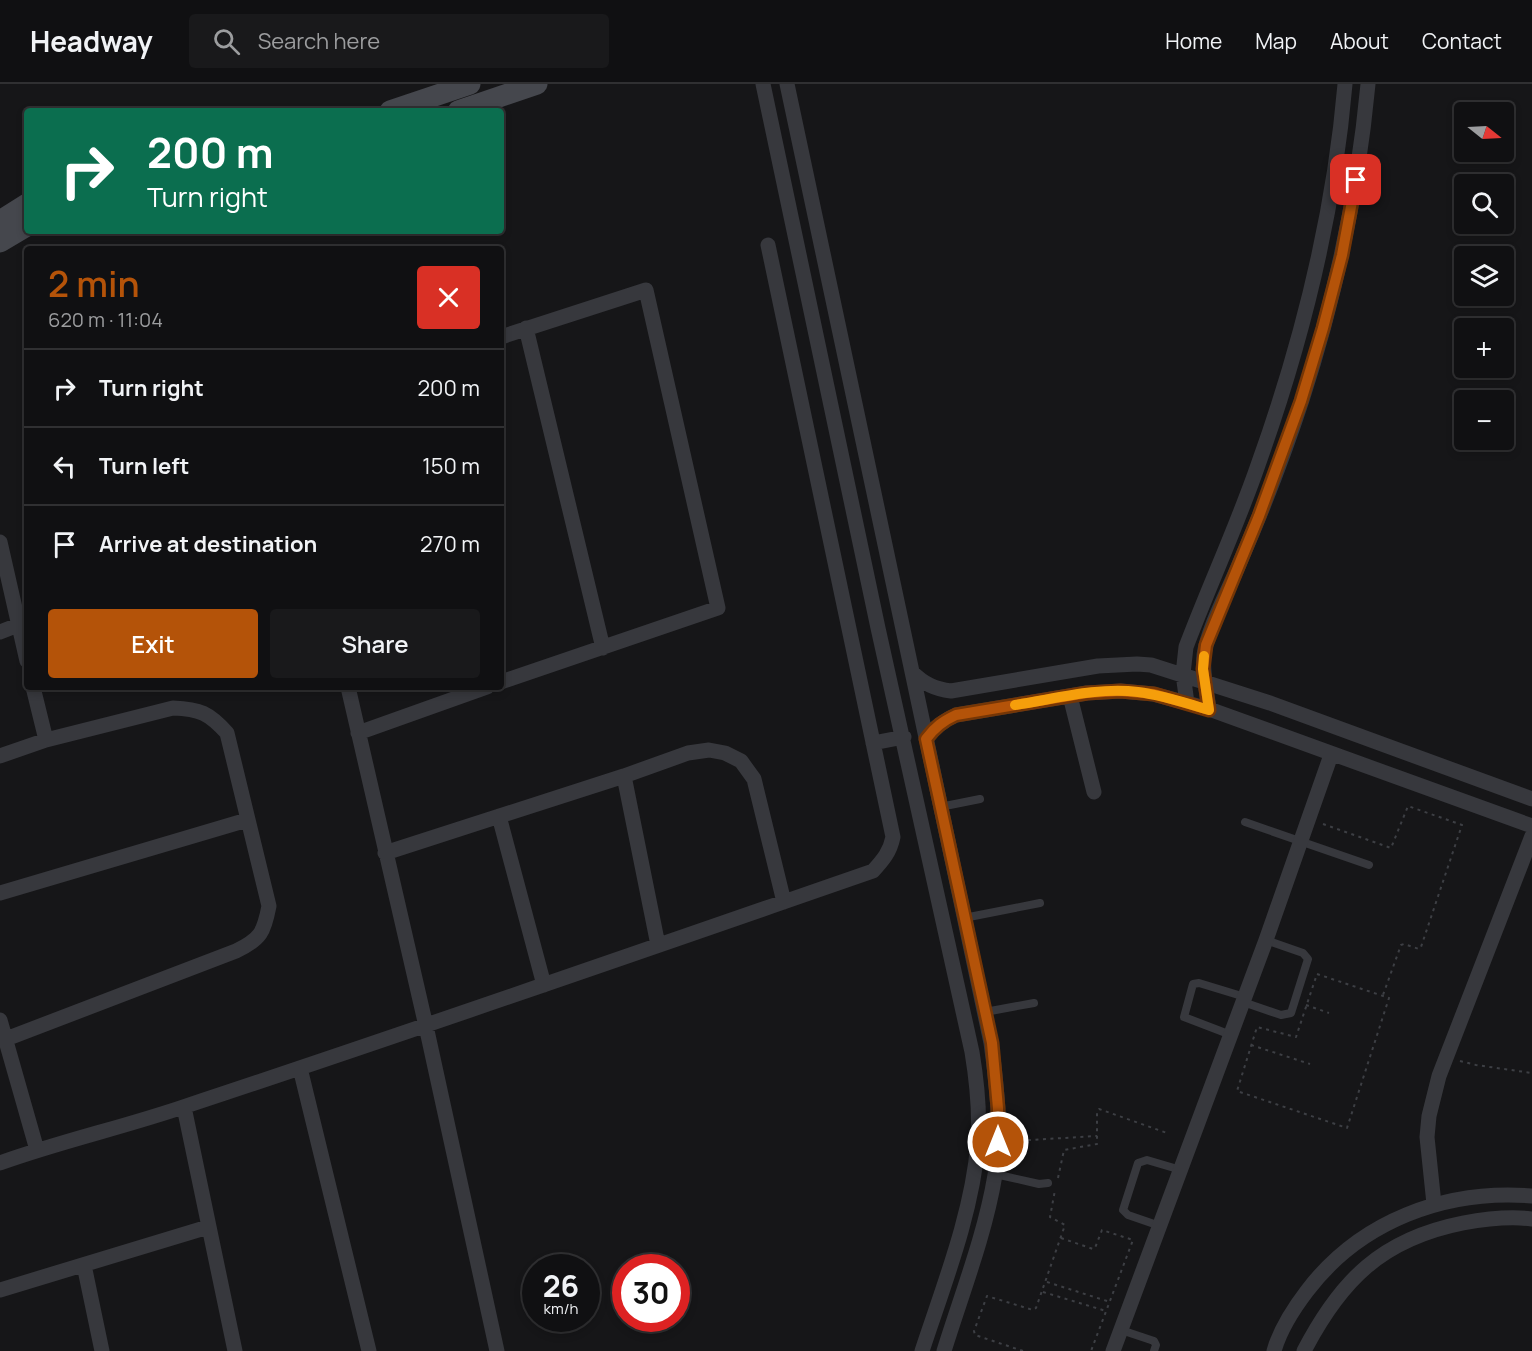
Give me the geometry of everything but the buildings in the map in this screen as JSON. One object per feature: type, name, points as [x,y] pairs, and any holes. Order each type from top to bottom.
[{"type":"street","points":[[399,108],[470,84]]},
{"type":"street","points":[[467,108],[537,84]]},
{"type":"street","points":[[763,84],[977,1082],[978,1143],[974,1174],[948,1274],[922,1351]]},
{"type":"street","points":[[787,84],[985,1012],[996,1076],[998,1142],[995,1174],[983,1227],[944,1351]]},
{"type":"street","points":[[1186,703],[1183,674],[1186,647],[1258,466],[1303,323],[1334,175],[1345,84]]},
{"type":"street","points":[[1209,710],[1203,663],[1206,645],[1259,516],[1301,401],[1323,328],[1342,255],[1356,180],[1368,84]]},
{"type":"street","points":[[0,220],[24,206]]},
{"type":"street","points":[[0,242],[24,228]]},
{"type":"street","points":[[0,1163],[184,1107],[784,902],[873,871],[887,855],[893,837],[768,244]]},
{"type":"street","points":[[504,336],[646,290],[718,608],[504,681]]},
{"type":"street","points":[[526,328],[603,648]]},
{"type":"street","points":[[0,542],[24,649]]},
{"type":"street","points":[[878,628],[901,623]]},
{"type":"street","points":[[0,632],[18,625]]},
{"type":"street","points":[[912,672],[923,683],[937,689],[951,691],[1079,669],[1118,664],[1151,665],[1281,707],[1532,800]]},
{"type":"street","points":[[34,690],[46,740]]},
{"type":"street","points":[[349,690],[426,1026],[497,1351]]},
{"type":"street","points":[[358,733],[477,690]]},
{"type":"street","points":[[926,739],[944,720],[956,715],[1104,691],[1137,692],[1209,710],[1532,826]]},
{"type":"street","points":[[1070,696],[1094,792]]},
{"type":"street","points":[[0,756],[46,740],[173,708],[194,708],[213,717],[227,733],[269,906],[264,929],[253,943],[6,1039]]},
{"type":"street","points":[[873,743],[904,737]]},
{"type":"street","points":[[385,853],[688,753],[710,750],[725,753],[741,761],[754,779],[784,902]]},
{"type":"street","points":[[1113,1351],[1266,940],[1331,754]]},
{"type":"street","points":[[624,776],[658,945]]},
{"type":"street","points":[[914,783],[934,778]]},
{"type":"street","points":[[499,816],[544,985]]},
{"type":"street","points":[[0,893],[247,820]]},
{"type":"street","points":[[1434,1204],[1427,1137],[1433,1096],[1532,836]]},
{"type":"street","points":[[0,1020],[37,1150]]},
{"type":"street","points":[[300,1068],[369,1351]]},
{"type":"street","points":[[184,1107],[236,1351]]},
{"type":"street","points":[[1274,1351],[1295,1307],[1316,1279],[1341,1254],[1370,1233],[1401,1216],[1434,1204],[1484,1195],[1532,1196]]},
{"type":"street","points":[[1304,1351],[1320,1320],[1342,1289],[1370,1263],[1402,1243],[1437,1228],[1473,1221],[1499,1218],[1532,1219]]},
{"type":"street","points":[[0,1290],[208,1227]]},
{"type":"street","points":[[84,1265],[102,1351]]},
{"type":"street","points":[[948,1274],[966,1281]]},
{"type":"lane","points":[[940,807],[980,799]]},
{"type":"lane","points":[[1245,822],[1369,865]]},
{"type":"lane","points":[[964,918],[1040,903]]},
{"type":"lane","points":[[1231,1035],[1184,1017],[1193,984],[1199,982],[1281,1015],[1290,1012],[1308,959],[1303,953],[1266,940]]},
{"type":"lane","points":[[985,1012],[1034,1003]]},
{"type":"lane","points":[[1160,1226],[1128,1215],[1123,1210],[1138,1163],[1147,1160],[1181,1170]]},
{"type":"lane","points":[[995,1174],[1040,1184],[1048,1183]]},
{"type":"lane","points":[[1121,1330],[1154,1341],[1156,1345],[1154,1351]]},
{"type":"path","points":[[1309,819],[1391,848],[1408,806],[1462,825],[1421,947],[1419,949],[1401,945],[1383,995]]},
{"type":"path","points":[[1318,974],[1389,999],[1347,1128],[1238,1092],[1237,1089],[1259,1026],[1296,1037],[1306,1006],[1318,974]]},
{"type":"path","points":[[1306,1006],[1329,1013]]},
{"type":"path","points":[[1251,1045],[1310,1064]]},
{"type":"path","points":[[1446,1057],[1476,1065],[1532,1073]]},
{"type":"path","points":[[1023,1351],[975,1335],[974,1331],[987,1296],[1033,1310],[1036,1308],[1065,1224],[1050,1217],[1063,1152],[1066,1149],[1095,1146],[1099,1109],[1167,1133]]},
{"type":"path","points":[[998,1142],[1097,1136]]},
{"type":"path","points":[[1061,1238],[1093,1249],[1102,1230],[1133,1240],[1091,1351]]},
{"type":"path","points":[[1046,1282],[1110,1302]]},
{"type":"path","points":[[1042,1291],[1106,1311]]},
{"type":"slow traffic","points":[[1015,705],[1087,693],[1120,691],[1154,694],[1209,710],[1203,669],[1204,656]]},
{"type":"route","points":[[998,1142],[998,1108],[992,1043],[926,739],[944,720],[956,715],[1104,691],[1154,694],[1209,710],[1203,669],[1206,645],[1259,516],[1301,401],[1342,255],[1356,180]]}]
